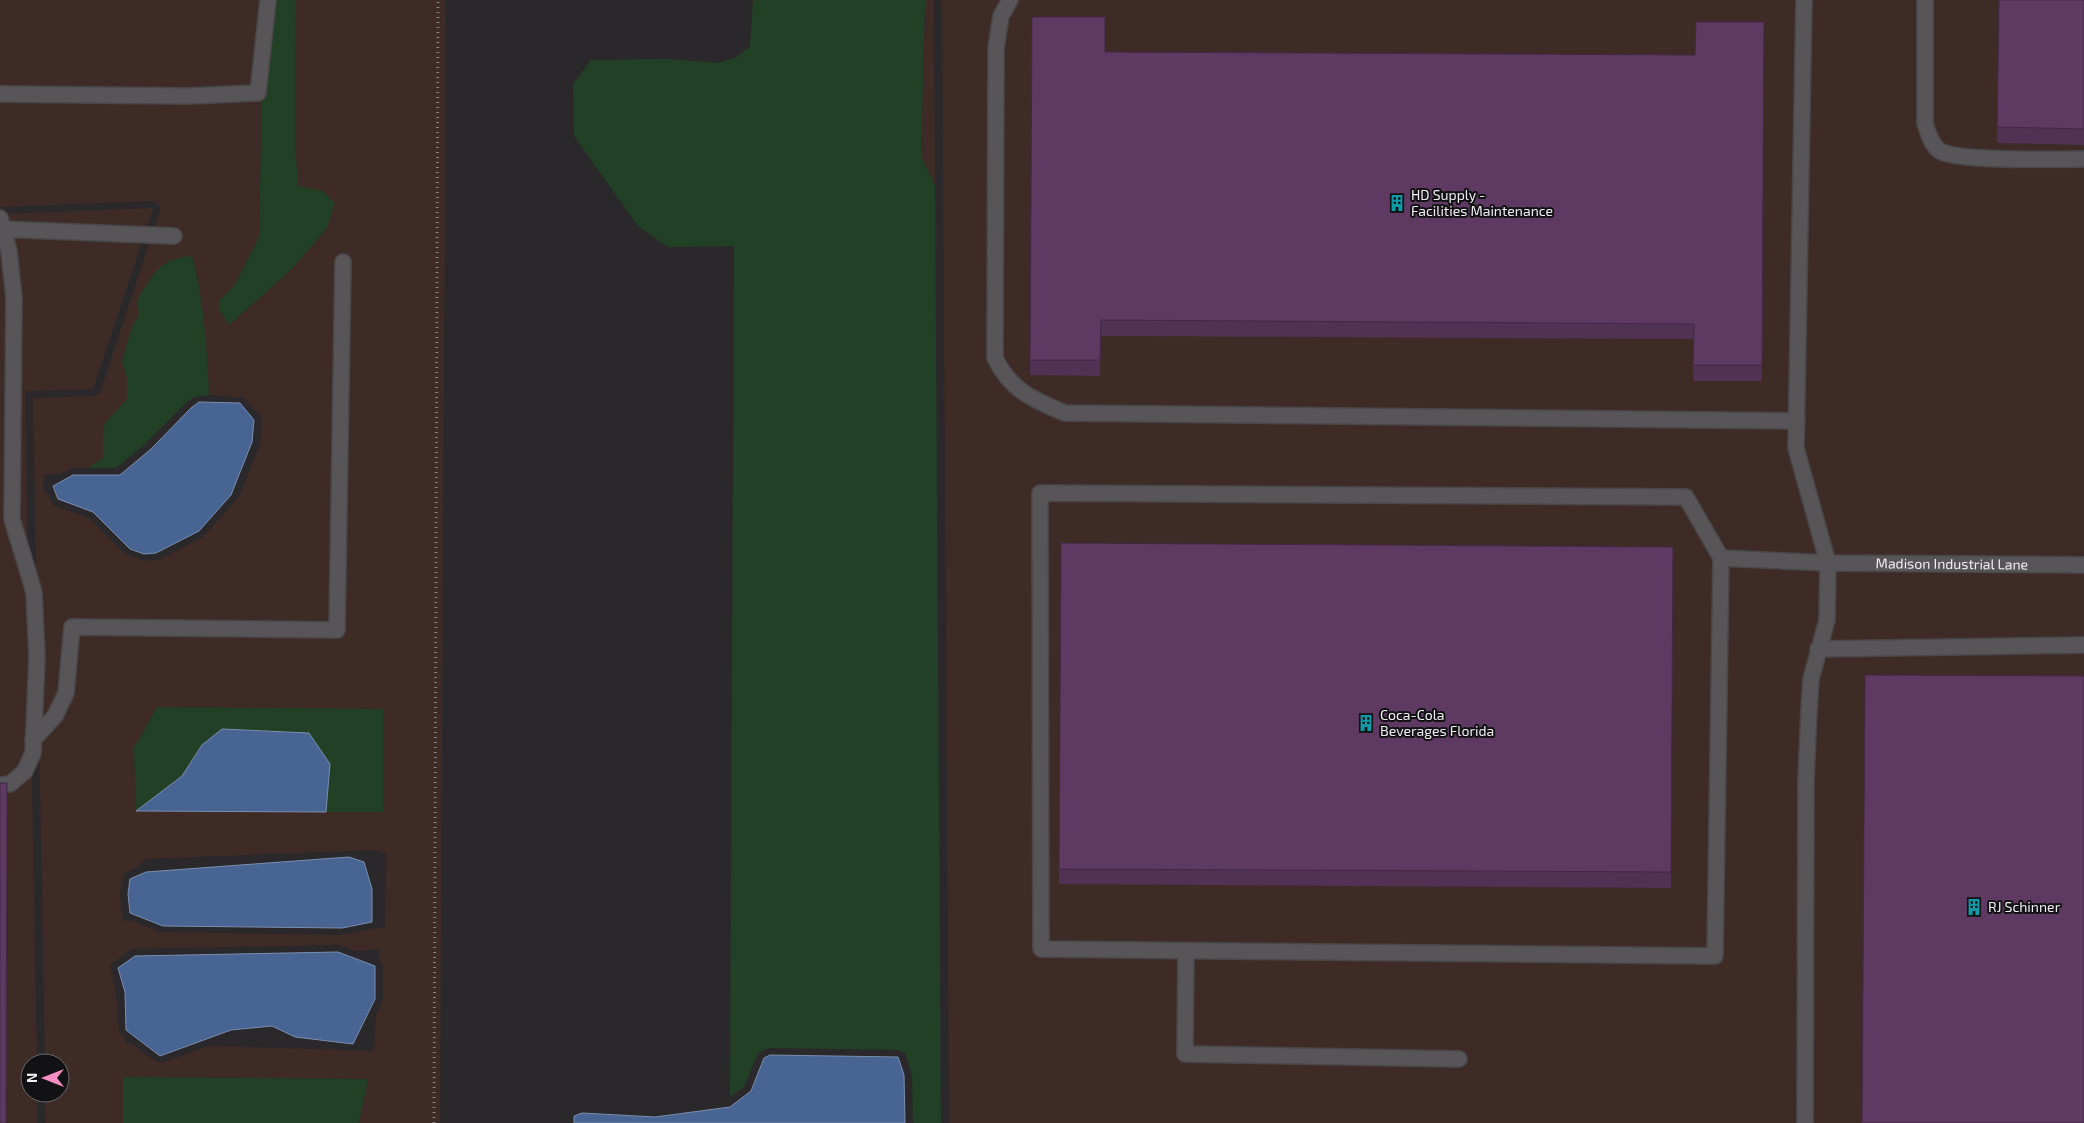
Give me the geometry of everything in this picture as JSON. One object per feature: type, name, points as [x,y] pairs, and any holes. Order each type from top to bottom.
[{"type":"street","points":[[0,94],[188,96],[258,93],[268,0]]},
{"type":"street","points":[[1010,0],[1001,16],[996,48],[995,358],[1010,382],[1030,397],[1065,413],[1796,421]]},
{"type":"street","points":[[1804,0],[1796,448],[1824,563],[1827,620],[1811,679],[1807,769],[1805,1123]]},
{"type":"street","points":[[1925,0],[1925,124],[1932,142],[1940,151],[1954,156],[1988,158],[2084,159]]},
{"type":"street","points":[[0,785],[10,784],[25,771],[33,753],[37,657],[34,592],[12,519],[14,298],[9,251],[1,225],[174,236]]},
{"type":"street","points":[[34,740],[56,716],[66,693],[72,627],[337,630],[343,262]]},
{"type":"street","points":[[1040,493],[1686,497],[1720,558],[1715,956],[1041,949],[1040,493]]},
{"type":"street","name":"Madison Industrial Lane","points":[[1720,558],[1824,563],[2084,565]]},
{"type":"street","points":[[1818,649],[2084,645]]},
{"type":"street","points":[[1186,951],[1185,1054],[1459,1058]]},
{"type":"path","points":[[434,1123],[438,0]]},
{"type":"shaded area","points":[[0,0],[264,0],[259,237],[234,286],[220,300],[229,325],[293,268],[327,228],[323,191],[298,186],[295,144],[296,0],[446,0],[440,1123],[359,1123],[368,1079],[124,1077],[123,1123],[46,1123],[45,1103],[70,1103],[70,1053],[45,1053],[33,398],[94,396],[100,393],[161,208],[157,202],[0,207]],"holes":[[[192,256],[197,274],[209,395],[244,398],[260,415],[262,420],[260,445],[239,497],[203,537],[159,560],[144,561],[124,553],[89,518],[53,505],[47,493],[43,493],[44,474],[60,474],[73,468],[88,468],[103,458],[103,434],[127,399],[127,378],[122,361],[130,333],[140,314]],[[157,707],[383,709],[383,812],[136,811],[134,748]],[[372,850],[386,853],[385,928],[342,935],[159,932],[133,921],[123,921],[120,894],[123,878],[125,873],[136,868],[146,859]],[[338,945],[355,951],[379,949],[379,959],[383,966],[383,999],[376,1015],[374,1051],[209,1046],[161,1063],[155,1061],[132,1044],[126,1044],[126,1039],[119,1032],[116,993],[110,965],[132,949]]]},
{"type":"shaded area","points":[[925,0],[934,0],[935,185],[921,156]]},
{"type":"shaded area","points":[[942,0],[2084,0],[2084,1123],[949,1123]]},
{"type":"shaded area","points":[[153,208],[93,389],[25,391],[37,1053],[20,1053],[20,1103],[37,1103],[38,1123],[0,1123],[0,214]]},
{"type":"green space","points":[[264,0],[296,0],[295,144],[298,186],[323,191],[335,203],[327,228],[293,268],[229,325],[218,308],[220,300],[234,286],[259,237]]},
{"type":"green space","points":[[753,0],[925,0],[921,156],[935,185],[941,1123],[913,1123],[912,1075],[905,1053],[898,1050],[769,1048],[758,1053],[744,1087],[730,1097],[734,246],[668,247],[638,226],[574,136],[573,84],[591,60],[668,59],[718,63],[735,58],[750,47]]},
{"type":"green space","points":[[192,256],[202,308],[209,395],[194,397],[187,402],[145,444],[116,468],[88,468],[103,458],[105,423],[127,399],[127,378],[122,361],[130,333],[139,314],[137,300],[153,275],[164,264],[171,260]]},
{"type":"green space","points":[[157,707],[383,709],[383,812],[326,812],[330,764],[202,745],[182,776],[136,811],[134,748]]},
{"type":"green space","points":[[123,1077],[368,1079],[359,1123],[123,1123]]},
{"type":"water","points":[[199,402],[240,403],[254,420],[252,442],[231,495],[199,531],[156,553],[144,554],[130,549],[93,512],[58,499],[53,486],[73,475],[120,475],[151,449]]},
{"type":"water","points":[[222,729],[309,733],[330,764],[326,812],[136,811],[182,776],[202,745]]},
{"type":"water","points":[[349,857],[364,862],[372,889],[372,922],[342,928],[163,926],[130,913],[128,894],[130,879],[146,872]]},
{"type":"water","points":[[338,952],[375,966],[375,999],[353,1044],[295,1037],[272,1026],[231,1030],[160,1056],[126,1030],[125,992],[118,968],[135,956]]},
{"type":"water","points":[[770,1055],[898,1057],[904,1075],[905,1123],[574,1123],[574,1116],[582,1113],[655,1117],[730,1107],[751,1091],[764,1058]]},
{"type":"building","points":[[1999,0],[2084,0],[2084,129],[1997,127]]},
{"type":"building","name":"HD Supply - Facilities Maintenance","points":[[1032,17],[1105,17],[1105,52],[1695,55],[1696,22],[1764,22],[1762,365],[1693,365],[1694,324],[1101,320],[1100,360],[1030,360]]},
{"type":"building","name":"Coca-Cola Beverages Florida","points":[[1061,543],[1673,547],[1671,872],[1059,869]]},
{"type":"building","name":"RJ Schinner","points":[[1865,675],[2084,676],[2084,1123],[1862,1123]]},
{"type":"building","points":[[0,783],[7,783],[6,1123],[0,1123]]},
{"type":"place","name":"HD Supply - Facilities Maintenance","points":[[1397,203]]},
{"type":"place","name":"Coca-Cola Beverages Florida","points":[[1366,723]]},
{"type":"place","name":"RJ Schinner","points":[[1974,907]]}]
